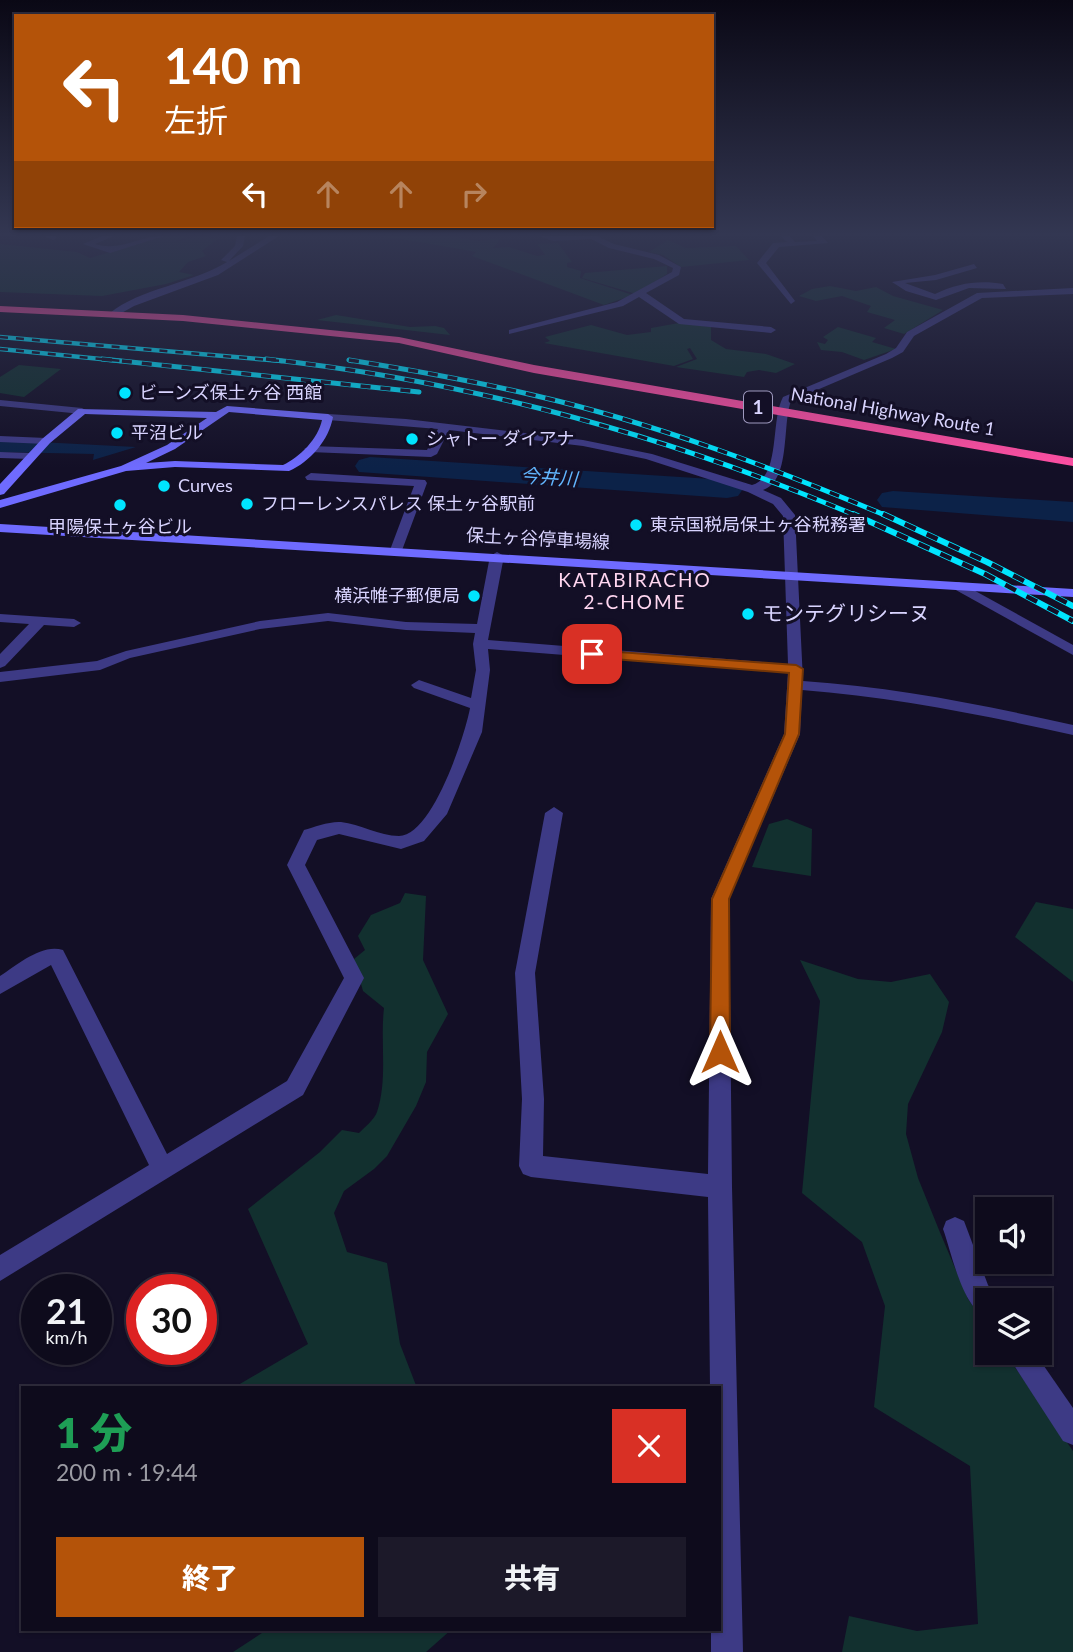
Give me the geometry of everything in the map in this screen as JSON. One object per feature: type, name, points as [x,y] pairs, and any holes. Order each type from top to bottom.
[{"type":"highway","name":"National Highway Route 1","points":[[150,313],[311,329],[444,348],[534,369],[1073,452]]},
{"type":"highway","name":"National Highway Route 1","points":[[181,313],[298,319],[387,329],[591,371],[1073,461]]},
{"type":"highway","points":[[298,319],[296,322],[299,325],[405,337],[433,342],[444,348]]},
{"type":"main road","points":[[0,504],[125,468],[171,447],[216,415],[232,408],[328,417],[326,428],[297,465],[285,469],[175,464],[125,468]]},
{"type":"main road","points":[[0,491],[46,441],[82,411],[216,415]]},
{"type":"main road","name":"保土ヶ谷停車場線","points":[[0,527],[1073,593]]},
{"type":"street","points":[[512,332],[585,313]]},
{"type":"street","points":[[669,313],[681,322],[771,330]]},
{"type":"street","points":[[752,489],[768,484],[775,469],[783,407],[787,399],[900,350],[911,334],[947,313]]},
{"type":"street","points":[[0,404],[82,411]]},
{"type":"street","points":[[328,417],[583,443],[648,456],[752,489],[777,501],[789,514],[796,677],[792,734],[720,899],[720,1187],[727,1652]]},
{"type":"street","points":[[310,449],[429,458],[445,427]]},
{"type":"street","points":[[0,439],[46,441]]},
{"type":"street","points":[[0,454],[31,456]]},
{"type":"street","points":[[311,477],[421,483],[396,550]]},
{"type":"street","points":[[0,1269],[295,1087],[354,978],[296,865],[310,835],[339,828],[401,843],[418,836],[438,814],[472,739],[483,670],[481,636],[497,556]]},
{"type":"street","points":[[959,586],[1073,651]]},
{"type":"street","points":[[0,677],[100,665],[126,655],[260,625],[328,617],[796,677],[958,705],[1073,730]]},
{"type":"street","points":[[0,618],[74,623]]},
{"type":"street","points":[[0,663],[40,621]]},
{"type":"street","points":[[419,685],[478,706]]},
{"type":"street","points":[[554,813],[525,973],[533,1099],[531,1166],[720,1187]]},
{"type":"street","points":[[0,986],[41,960],[56,957],[162,1168]]},
{"type":"street","points":[[956,1229],[976,1288]]},
{"type":"street","points":[[1028,1365],[1073,1431]]},
{"type":"green space","points":[[871,313],[938,313],[904,334],[884,328],[895,320]]},
{"type":"green space","points":[[336,315],[410,327],[435,326],[444,328],[450,335],[317,320]]},
{"type":"green space","points":[[679,323],[711,327],[711,340],[726,349],[766,354],[795,364],[776,373],[759,370],[747,372],[744,377],[676,367],[697,359],[690,348],[687,349],[693,359],[674,366],[544,343],[550,341],[545,337],[591,325],[627,335],[651,332],[651,328]]},
{"type":"green space","points":[[838,327],[876,338],[872,342],[896,349],[864,360],[842,352],[821,350],[817,342],[825,344],[828,340],[823,337]]},
{"type":"green space","points":[[19,365],[61,369],[24,397],[0,393],[0,377]]},
{"type":"green space","points":[[787,819],[812,829],[811,876],[752,867],[769,824]]},
{"type":"green space","points":[[405,893],[426,896],[423,960],[448,1014],[427,1052],[426,1082],[416,1106],[387,1156],[344,1191],[334,1213],[347,1252],[387,1263],[400,1344],[416,1386],[236,1386],[308,1344],[248,1209],[320,1152],[342,1130],[359,1133],[376,1115],[383,1074],[384,1008],[363,991],[354,959],[365,950],[358,936],[371,915],[400,903]]},
{"type":"green space","points":[[1036,902],[1073,909],[1073,982],[1015,937]]},
{"type":"green space","points":[[800,960],[858,979],[891,982],[930,974],[949,1002],[942,1032],[908,1104],[906,1134],[918,1178],[968,1299],[975,1309],[975,1365],[1013,1365],[1073,1451],[1073,1652],[842,1652],[849,1616],[917,1631],[978,1624],[970,1466],[874,1407],[885,1306],[862,1242],[802,1193],[820,1001]]},
{"type":"green space","points":[[265,1631],[450,1631],[426,1652],[233,1652]]},
{"type":"water","points":[[0,440],[136,447],[93,460],[94,454],[0,452]]},
{"type":"waterway","name":"今井川","points":[[370,466],[727,489]]},
{"type":"waterway","name":"今井川","points":[[893,500],[1073,512]]},
{"type":"railway","points":[[0,337],[280,361]]},
{"type":"railway","points":[[0,349],[121,361]]},
{"type":"railway","points":[[102,359],[419,392]]},
{"type":"railway","points":[[266,359],[280,361]]},
{"type":"railway","points":[[352,361],[349,360],[490,385],[582,407],[758,464],[887,516]]},
{"type":"railway","points":[[280,361],[418,382],[567,416],[714,461],[857,516]]},
{"type":"railway","points":[[853,514],[985,574],[1073,621]]},
{"type":"railway","points":[[883,514],[987,562],[1073,606]]},
{"type":"place","name":"ビーンズ保土ヶ谷 西館","points":[[125,393]]},
{"type":"place","name":"平沼ビル","points":[[117,433]]},
{"type":"place","name":"シャトー ダイアナ","points":[[412,439]]},
{"type":"place","name":"Curves","points":[[164,486]]},
{"type":"place","name":"フローレンスパレス 保土ヶ谷駅前","points":[[247,504]]},
{"type":"place","name":"甲陽保土ヶ谷ビル","points":[[120,505]]},
{"type":"place","name":"東京国税局保土ヶ谷税務署","points":[[636,525]]},
{"type":"place","name":"横浜帷子郵便局","points":[[474,596]]},
{"type":"place","name":"モンテグリシーヌ","points":[[748,614]]},
{"type":"district","name":"KATABIRACHO 2-CHOME","points":[[635,591]]},
{"type":"route","points":[[592,654],[796,669],[792,734],[720,899],[720,1052]]}]
